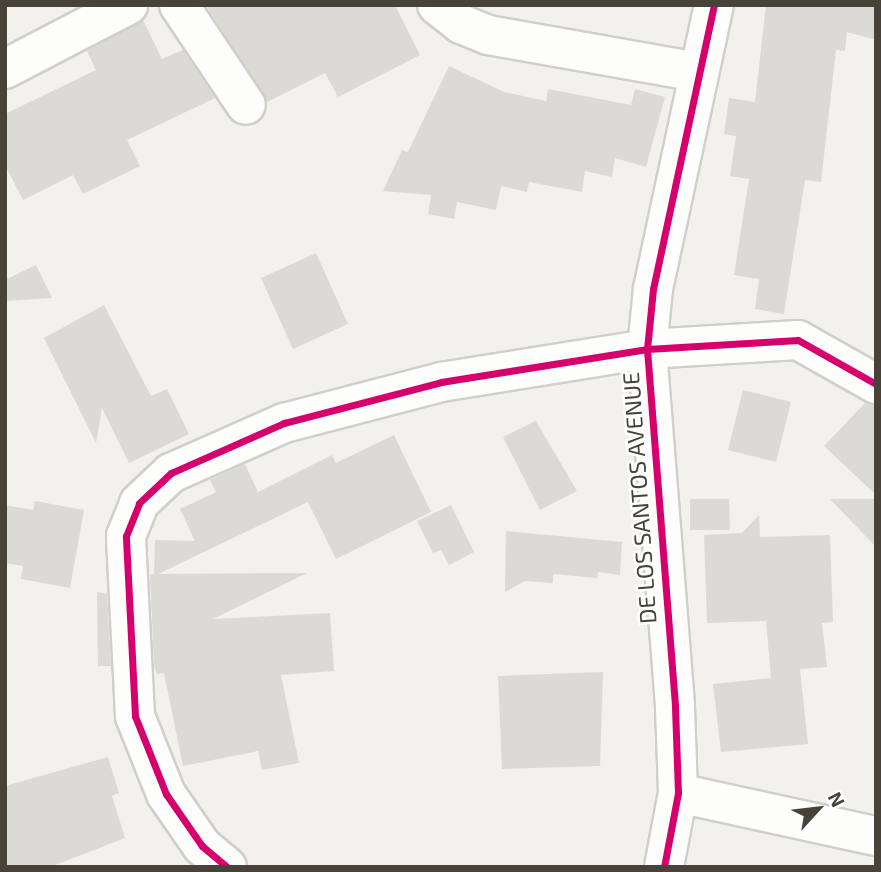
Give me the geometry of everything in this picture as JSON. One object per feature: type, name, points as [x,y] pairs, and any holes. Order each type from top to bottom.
[{"type":"street","points":[[5,69],[128,5]]},
{"type":"street","points":[[179,5],[246,105]]},
{"type":"street","points":[[437,5],[461,24],[488,34],[698,72]]},
{"type":"street","name":"DE LOS SANTOS AVENUE","points":[[664,867],[678,793],[647,349],[653,289],[714,5]]},
{"type":"street","points":[[227,867],[202,846],[166,794],[135,716],[127,536],[139,503],[171,473],[285,423],[441,382],[647,349],[799,341],[876,384]]},
{"type":"street","points":[[678,793],[876,836]]},
{"type":"building","points":[[206,5],[395,5],[420,55],[338,97],[325,73],[267,102]]},
{"type":"building","points":[[766,5],[876,5],[876,40],[847,32],[845,51],[836,50],[821,182],[805,180],[784,314],[755,309],[759,279],[734,275],[749,179],[730,176],[736,136],[724,134],[729,98],[755,102]]},
{"type":"building","points":[[143,20],[162,59],[183,50],[215,98],[127,140],[140,166],[83,194],[73,175],[23,200],[5,165],[5,114],[96,70],[87,51]]},
{"type":"building","points":[[449,66],[504,92],[546,101],[548,89],[631,105],[635,89],[665,97],[646,167],[615,158],[612,177],[585,171],[582,192],[529,182],[527,192],[501,186],[496,210],[457,202],[454,219],[428,214],[431,195],[383,191],[402,150],[408,152]]},
{"type":"building","points":[[316,253],[348,324],[293,349],[261,278]]},
{"type":"building","points":[[36,265],[52,298],[5,301],[5,280]]},
{"type":"building","points":[[104,305],[151,396],[167,389],[189,434],[129,463],[102,408],[96,443],[44,338]]},
{"type":"building","points":[[743,390],[791,402],[776,462],[728,450]]},
{"type":"building","points":[[865,403],[876,406],[876,495],[824,446]]},
{"type":"building","points":[[536,421],[577,491],[540,510],[503,437]]},
{"type":"building","points":[[394,435],[431,512],[336,559],[308,502],[158,574],[307,573],[213,619],[330,613],[334,671],[281,675],[299,763],[262,770],[258,751],[183,766],[164,673],[157,674],[154,666],[150,574],[154,574],[155,540],[195,541],[180,509],[216,492],[210,480],[245,464],[258,492],[332,455],[336,463]]},
{"type":"building","points":[[690,499],[729,499],[730,530],[690,530]]},
{"type":"building","points":[[830,499],[876,499],[876,547]]},
{"type":"building","points":[[35,501],[84,510],[70,588],[21,579],[23,566],[5,563],[5,505],[33,510]]},
{"type":"building","points":[[451,505],[474,552],[449,565],[441,550],[433,553],[417,521]]},
{"type":"building","points":[[759,515],[760,537],[830,535],[833,622],[822,623],[827,667],[800,669],[808,744],[721,752],[713,684],[771,678],[766,621],[707,623],[704,535],[742,533]]},
{"type":"building","points":[[506,531],[622,542],[620,575],[598,572],[597,578],[553,574],[553,583],[525,581],[505,592]]},
{"type":"building","points":[[97,592],[107,594],[111,666],[98,666]]},
{"type":"building","points":[[603,672],[600,766],[502,769],[498,676]]},
{"type":"building","points":[[108,757],[119,793],[112,796],[125,838],[50,867],[5,867],[5,786]]},
{"type":"cycle path","points":[[664,867],[678,793],[675,705],[647,349],[653,289],[714,5]]},
{"type":"cycle path","points":[[227,867],[202,846],[166,794],[135,716],[126,536],[139,503],[171,473],[284,423],[441,382],[647,349],[798,340],[876,384]]}]
